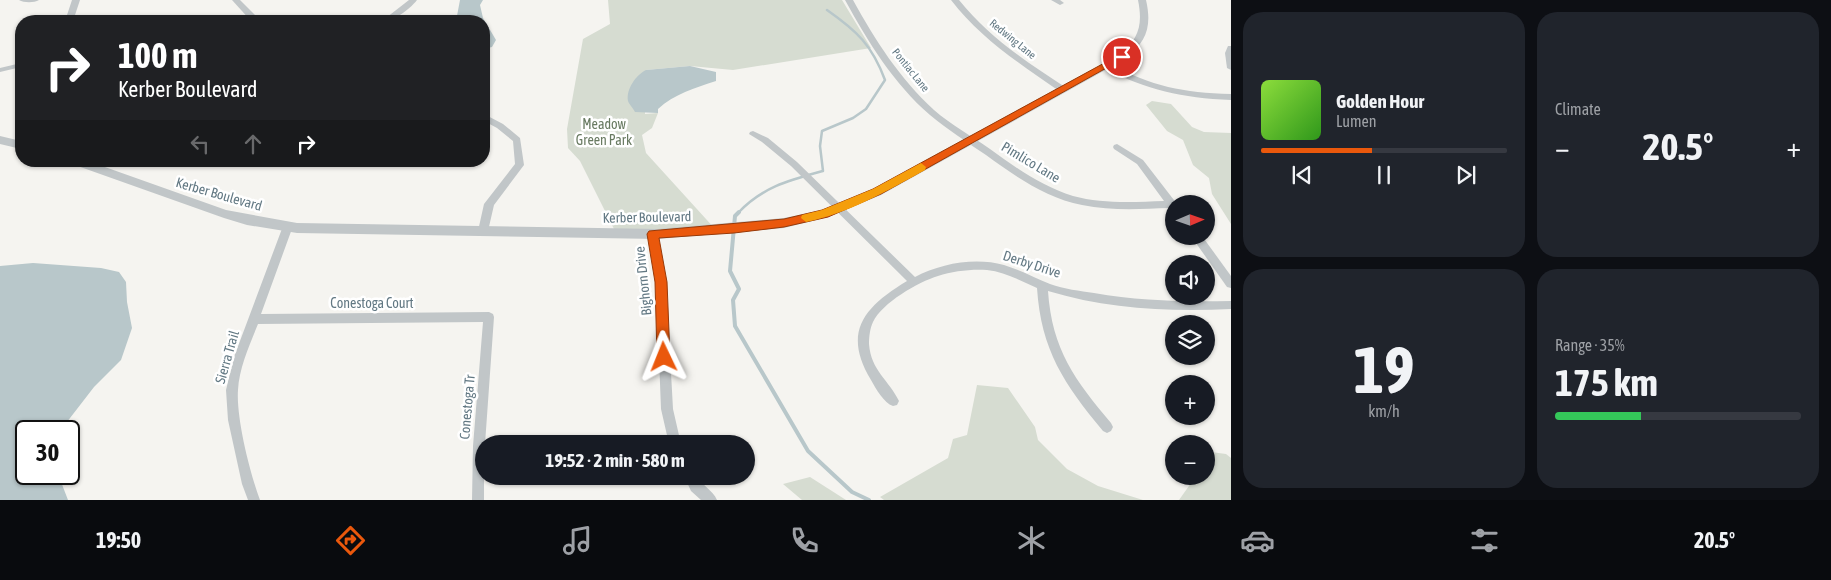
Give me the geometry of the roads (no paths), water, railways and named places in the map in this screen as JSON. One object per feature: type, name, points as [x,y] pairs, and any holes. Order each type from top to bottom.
[{"type":"street","points":[[23,0],[35,0]]},
{"type":"street","points":[[71,15],[76,0]]},
{"type":"street","points":[[236,0],[250,15]]},
{"type":"street","points":[[394,15],[413,0]]},
{"type":"street","name":"Pontiac Lane","points":[[849,0],[897,74],[935,114],[970,140]]},
{"type":"street","name":"Redwing Lane","points":[[955,0],[984,31],[1022,62],[1062,89]]},
{"type":"street","name":"Kerber Boulevard","points":[[93,167],[224,214],[288,226],[403,231],[653,234],[734,229],[784,223],[824,214],[877,192],[1106,66],[1131,50],[1141,34],[1145,20],[1142,0]]},
{"type":"street","points":[[1231,48],[1229,53],[1231,68]]},
{"type":"street","points":[[0,70],[15,66]]},
{"type":"street","points":[[1106,66],[1148,86],[1174,94],[1231,97]]},
{"type":"street","points":[[483,231],[489,204],[520,165],[517,140],[490,120]]},
{"type":"street","points":[[753,134],[765,140],[794,164],[914,282]]},
{"type":"street","points":[[0,140],[15,144]]},
{"type":"street","name":"Pimlico Lane","points":[[970,140],[1034,183],[1059,195],[1084,202],[1165,206]]},
{"type":"street","points":[[1117,147],[1140,162],[1165,196]]},
{"type":"street","name":"Sierra Trail","points":[[254,500],[248,484],[234,420],[232,390],[254,319],[288,226]]},
{"type":"street","name":"Bighorn Drive","points":[[653,234],[661,282],[667,409],[673,435]]},
{"type":"street","points":[[1203,245],[1231,284]]},
{"type":"street","name":"Derby Drive","points":[[893,401],[870,370],[865,354],[864,336],[868,321],[884,302],[914,282],[939,271],[985,266],[1005,269],[1042,284],[1111,300],[1155,304],[1231,305]]},
{"type":"street","points":[[1042,284],[1042,306],[1046,331],[1055,353],[1080,396],[1107,427]]},
{"type":"street","name":"Conestoga Court","points":[[254,319],[489,317]]},
{"type":"street","name":"Conestoga Tr","points":[[478,500],[479,446],[489,317]]},
{"type":"street","points":[[695,485],[710,500]]},
{"type":"waterway","points":[[827,10],[855,32],[869,48],[885,80],[866,109],[853,118],[822,131],[820,146],[823,171],[788,181],[767,191],[747,204],[735,216],[730,271],[739,289],[733,300],[735,326],[808,451],[852,492],[869,500]]},
{"type":"park label","name":"Meadow Green Park","points":[[604,132]]}]
